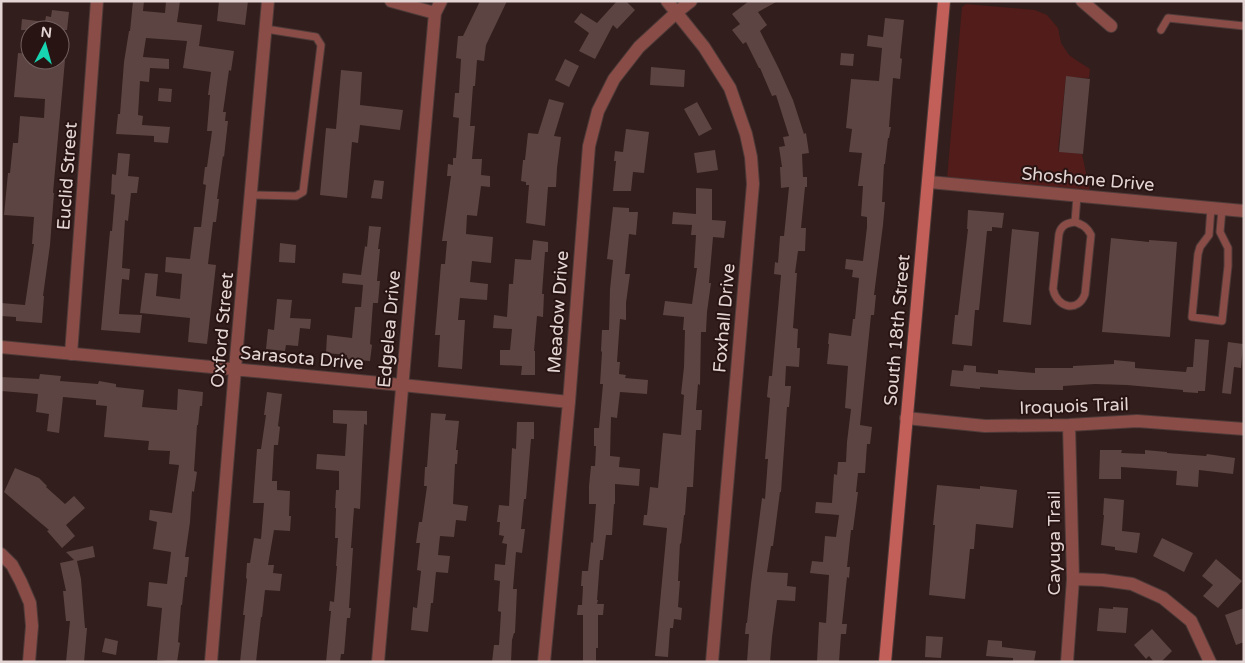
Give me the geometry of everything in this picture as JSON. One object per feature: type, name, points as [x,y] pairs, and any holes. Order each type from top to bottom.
[{"type":"main road","name":"South 18th Street","points":[[885,662],[944,1]]},
{"type":"street","name":"Euclid Street","points":[[71,354],[97,1]]},
{"type":"street","name":"Oxford Street","points":[[211,662],[268,1]]},
{"type":"street","points":[[391,1],[438,7]]},
{"type":"street","name":"Foxhall Drive","points":[[668,1],[704,47],[730,88],[746,134],[751,157],[753,184],[712,662]]},
{"type":"street","name":"Meadow Drive","points":[[544,662],[569,402],[589,146],[598,110],[614,78],[639,47],[691,1]]},
{"type":"street","points":[[1082,1],[1111,26]]},
{"type":"street","name":"Edgelea Drive","points":[[378,662],[438,7]]},
{"type":"street","name":"Shoshone Drive","points":[[929,182],[1244,211]]},
{"type":"street","name":"Sarasota Drive","points":[[1,348],[569,402]]},
{"type":"street","name":"Iroquois Trail","points":[[906,418],[985,426],[1069,425],[1137,421],[1244,429]]},
{"type":"street","name":"Cayuga Trail","points":[[1067,662],[1073,579],[1069,425]]},
{"type":"street","points":[[1,554],[12,565],[30,603],[32,626],[29,662]]},
{"type":"street","points":[[1073,579],[1103,580],[1132,584],[1163,598],[1191,621],[1210,662]]},
{"type":"lane","points":[[1161,30],[1168,18],[1244,26]]},
{"type":"lane","points":[[251,195],[296,196],[304,192],[321,45],[316,37],[266,29]]},
{"type":"lane","points":[[1075,222],[1077,196]]},
{"type":"lane","points":[[1217,208],[1220,232],[1228,248],[1222,321],[1192,317],[1198,254],[1200,247],[1209,235],[1217,208]]},
{"type":"lane","points":[[1075,222],[1084,225],[1091,235],[1085,294],[1082,300],[1073,306],[1062,304],[1058,301],[1054,296],[1053,290],[1060,229],[1066,223],[1075,222]]},
{"type":"shaded area","points":[[966,4],[1035,10],[1047,15],[1058,28],[1061,43],[1069,55],[1090,69],[1089,78],[1066,77],[1058,151],[1082,154],[1090,191],[947,179],[962,7]]},
{"type":"building","points":[[133,1],[144,1],[143,11],[165,13],[166,1],[180,1],[177,22],[202,25],[199,46],[234,51],[231,71],[229,70],[223,112],[226,112],[225,121],[228,121],[217,199],[219,199],[216,222],[213,222],[208,264],[216,265],[207,344],[188,342],[190,318],[140,313],[145,273],[158,274],[156,296],[180,299],[182,274],[165,272],[166,257],[190,259],[194,227],[201,227],[206,185],[203,184],[212,131],[207,131],[211,72],[183,68],[187,41],[146,38],[143,57],[169,59],[169,69],[150,68],[149,82],[140,81],[138,115],[143,116],[142,125],[170,127],[168,143],[154,142],[154,136],[116,134]]},
{"type":"building","points":[[219,1],[248,1],[245,25],[217,21]]},
{"type":"building","points":[[480,1],[507,1],[486,45],[484,61],[477,60],[475,86],[473,86],[470,126],[475,126],[472,159],[482,159],[481,175],[490,176],[490,187],[481,186],[477,216],[467,215],[466,234],[493,237],[491,263],[472,261],[470,282],[488,284],[487,300],[460,298],[458,320],[465,320],[462,369],[438,367],[440,335],[435,335],[441,264],[445,264],[447,241],[442,241],[451,176],[447,176],[448,164],[453,165],[453,158],[456,158],[459,118],[453,117],[455,93],[459,93],[461,59],[456,58],[458,36],[463,36]]},
{"type":"building","points":[[617,1],[626,1],[635,10],[617,29],[613,25],[595,59],[579,51],[589,33],[574,22],[581,13],[597,23]]},
{"type":"building","points":[[749,1],[778,1],[758,12],[767,25],[760,31],[793,100],[804,134],[806,133],[809,153],[802,154],[803,177],[807,177],[801,228],[806,228],[805,251],[798,251],[795,273],[797,273],[793,328],[798,329],[799,367],[786,366],[785,386],[791,386],[789,407],[787,407],[781,492],[767,572],[788,573],[787,586],[796,587],[795,601],[777,600],[770,662],[747,662],[749,634],[745,634],[762,498],[765,499],[768,459],[765,459],[770,398],[767,397],[769,376],[772,376],[781,275],[774,274],[775,262],[778,263],[780,236],[784,236],[789,187],[781,188],[780,167],[782,167],[779,147],[785,146],[783,137],[789,136],[776,95],[772,96],[746,42],[743,44],[732,30],[740,24],[732,14]]},
{"type":"building","points":[[52,10],[69,12],[68,20],[45,20],[46,16],[51,17]]},
{"type":"building","points":[[885,18],[904,20],[900,79],[893,78],[889,127],[891,127],[884,164],[882,202],[885,202],[883,225],[874,295],[876,295],[874,315],[871,315],[860,425],[872,427],[870,444],[867,444],[865,473],[858,473],[856,492],[858,492],[847,567],[850,567],[849,578],[847,577],[842,624],[847,624],[846,634],[841,634],[839,662],[817,662],[819,622],[826,623],[829,575],[810,573],[812,561],[823,562],[825,536],[836,537],[839,515],[815,513],[816,502],[832,503],[834,474],[837,475],[838,462],[846,462],[851,409],[845,408],[848,366],[827,364],[829,333],[851,336],[853,319],[855,319],[859,278],[852,277],[853,270],[845,269],[846,259],[863,261],[867,227],[867,217],[861,216],[863,186],[858,186],[862,153],[849,152],[852,129],[846,128],[851,79],[879,81],[882,48],[867,46],[868,35],[883,37]]},
{"type":"building","points":[[18,53],[20,53],[20,70],[64,70],[42,323],[16,321],[16,317],[1,316],[1,303],[25,305],[34,244],[32,244],[34,217],[4,215],[13,143],[18,143],[20,116],[44,118],[45,99],[14,97]]},
{"type":"building","points":[[841,53],[854,54],[853,66],[840,65]]},
{"type":"building","points":[[565,59],[579,66],[569,87],[555,80]]},
{"type":"building","points":[[651,67],[685,70],[684,87],[650,85]]},
{"type":"building","points":[[341,70],[362,72],[360,105],[403,110],[400,130],[360,125],[358,143],[352,142],[347,198],[320,195],[326,128],[336,129]]},
{"type":"building","points":[[1066,76],[1090,79],[1083,154],[1059,152]]},
{"type":"building","points":[[159,88],[172,89],[171,102],[158,101]]},
{"type":"building","points":[[549,99],[564,103],[554,136],[561,137],[556,187],[548,187],[545,226],[526,223],[529,185],[521,181],[528,133],[538,134]]},
{"type":"building","points":[[697,102],[712,129],[699,136],[684,109]]},
{"type":"building","points":[[626,129],[649,132],[644,173],[633,172],[631,191],[613,191],[615,151],[623,152]]},
{"type":"building","points":[[715,150],[718,170],[697,173],[694,153]]},
{"type":"building","points":[[118,153],[130,154],[128,176],[139,177],[137,193],[131,193],[128,221],[125,220],[122,268],[130,269],[129,280],[122,279],[119,314],[142,315],[140,333],[101,330],[115,195],[111,194],[112,174],[116,175]]},
{"type":"building","points":[[374,180],[384,181],[382,199],[371,198]]},
{"type":"building","points":[[696,188],[712,189],[712,220],[726,221],[724,238],[713,237],[706,332],[701,332],[700,385],[698,384],[696,410],[702,410],[701,430],[696,430],[693,487],[687,487],[680,543],[678,607],[682,608],[681,620],[674,619],[673,628],[670,628],[668,657],[655,656],[667,528],[643,525],[644,515],[647,515],[650,487],[658,488],[663,433],[681,435],[684,395],[681,394],[684,367],[684,317],[663,315],[665,301],[692,304],[697,268],[694,268],[696,235],[691,235],[692,225],[672,224],[673,212],[696,214]]},
{"type":"building","points":[[613,207],[629,208],[629,212],[638,212],[636,235],[629,234],[625,274],[630,274],[626,320],[620,319],[617,362],[620,362],[619,374],[626,375],[625,378],[648,380],[647,394],[620,392],[617,418],[611,417],[610,456],[620,457],[619,467],[640,469],[639,486],[615,484],[612,535],[606,535],[603,560],[600,560],[597,604],[604,604],[603,615],[598,615],[596,662],[583,662],[583,615],[577,615],[578,605],[582,605],[582,571],[588,571],[591,542],[593,543],[596,504],[589,504],[589,486],[591,466],[595,466],[596,446],[594,446],[594,428],[599,428],[603,384],[600,384],[602,330],[609,330],[613,260],[607,259]]},
{"type":"building","points":[[968,210],[1004,213],[1002,228],[992,227],[992,231],[987,231],[979,310],[975,310],[972,346],[952,344],[955,315],[958,315],[968,229]]},
{"type":"building","points":[[369,226],[381,227],[377,281],[380,281],[378,303],[373,303],[370,361],[347,359],[347,355],[326,353],[327,335],[352,338],[355,307],[361,307],[363,285],[342,283],[343,273],[361,275]]},
{"type":"building","points":[[1012,229],[1039,232],[1031,325],[1003,322]]},
{"type":"building","points":[[1111,238],[1149,242],[1149,240],[1177,242],[1170,337],[1102,332]]},
{"type":"building","points":[[533,240],[548,242],[548,252],[545,252],[542,294],[544,294],[543,317],[537,316],[534,351],[535,375],[521,375],[522,366],[500,365],[500,350],[510,350],[512,329],[493,328],[494,315],[507,317],[509,284],[513,284],[515,259],[531,260]]},
{"type":"building","points":[[280,243],[296,245],[295,263],[279,262]]},
{"type":"building","points":[[277,299],[292,300],[290,318],[311,319],[310,329],[300,328],[298,346],[286,345],[285,351],[266,349],[268,329],[274,330]]},
{"type":"building","points":[[1195,339],[1209,340],[1205,391],[1198,391],[1198,393],[1127,385],[1095,384],[1063,386],[1063,390],[1019,390],[980,387],[980,389],[950,386],[952,370],[963,371],[964,365],[976,366],[976,372],[998,374],[998,370],[1035,373],[1035,368],[1073,368],[1073,366],[1114,364],[1114,360],[1135,362],[1135,368],[1186,372],[1187,367],[1193,367]]},
{"type":"building","points":[[1228,342],[1243,344],[1241,368],[1234,367],[1231,394],[1222,393]]},
{"type":"building","points":[[40,374],[61,376],[60,381],[98,384],[99,381],[116,384],[116,387],[144,390],[142,407],[177,410],[178,389],[203,392],[202,406],[200,406],[197,425],[194,471],[197,472],[194,492],[192,491],[185,557],[189,557],[181,605],[178,642],[180,643],[177,662],[157,660],[162,608],[147,606],[149,582],[167,584],[171,552],[153,549],[157,522],[149,520],[150,510],[172,513],[179,465],[169,464],[170,451],[148,450],[149,441],[104,437],[107,406],[96,405],[96,400],[63,397],[59,433],[47,431],[49,414],[36,412],[38,394],[1,391],[1,377],[39,379]]},
{"type":"building","points":[[267,392],[282,394],[278,445],[274,445],[272,481],[277,481],[277,490],[290,491],[290,531],[274,530],[268,565],[274,565],[273,573],[282,574],[280,591],[265,590],[256,662],[240,662],[245,615],[243,615],[247,563],[250,563],[254,538],[261,539],[264,503],[253,503],[257,449],[261,449]]},
{"type":"building","points":[[333,410],[367,411],[367,425],[364,424],[360,509],[354,508],[349,608],[351,608],[350,618],[347,618],[344,654],[341,654],[340,662],[326,662],[331,611],[329,611],[330,601],[334,602],[337,566],[338,538],[335,538],[335,508],[336,490],[339,490],[339,471],[316,469],[317,454],[345,456],[347,424],[333,423]]},
{"type":"building","points":[[431,413],[446,414],[445,420],[459,421],[453,504],[468,506],[466,521],[456,520],[454,537],[440,536],[438,555],[450,556],[448,573],[436,572],[428,632],[411,630],[413,607],[417,608],[421,571],[417,570],[420,543],[416,543],[419,522],[422,522],[427,486],[424,486],[425,467],[427,467]]},
{"type":"building","points":[[517,422],[534,422],[534,439],[531,439],[526,499],[524,499],[521,529],[525,529],[522,553],[516,552],[513,589],[517,589],[515,633],[512,640],[511,662],[492,662],[494,645],[499,645],[501,612],[498,611],[500,581],[494,580],[495,564],[505,565],[507,544],[502,543],[504,536],[499,535],[500,522],[497,522],[499,505],[509,506],[512,448],[516,449]]},
{"type":"building","points":[[1100,450],[1122,450],[1121,453],[1145,454],[1145,450],[1206,456],[1207,454],[1235,458],[1233,474],[1199,470],[1198,487],[1176,485],[1177,471],[1121,467],[1121,479],[1099,479]]},
{"type":"building","points":[[15,468],[39,478],[65,504],[74,496],[85,508],[66,525],[75,536],[62,548],[47,531],[49,530],[4,492]]},
{"type":"building","points":[[937,485],[980,489],[980,486],[1017,490],[1013,528],[976,524],[974,549],[970,549],[965,599],[929,595]]},
{"type":"building","points":[[1104,498],[1124,500],[1122,531],[1140,533],[1137,553],[1115,550],[1115,547],[1101,545]]},
{"type":"building","points":[[1162,538],[1193,553],[1184,572],[1153,556]]},
{"type":"building","points":[[93,546],[95,557],[77,561],[81,579],[85,628],[87,628],[84,662],[66,662],[70,621],[66,621],[63,591],[66,591],[60,563],[74,560],[66,552]]},
{"type":"building","points":[[1216,559],[1242,581],[1218,608],[1203,596],[1213,585],[1202,576]]},
{"type":"building","points":[[1113,607],[1128,608],[1126,633],[1097,631],[1099,608],[1113,609]]},
{"type":"building","points":[[1244,608],[1244,642],[1236,645],[1225,615]]},
{"type":"building","points":[[1152,629],[1172,651],[1161,662],[1154,662],[1149,656],[1146,659],[1134,645]]},
{"type":"building","points":[[926,636],[943,637],[941,658],[925,657]]},
{"type":"building","points":[[105,638],[118,641],[116,655],[102,652]]},
{"type":"building","points":[[988,640],[1002,641],[1002,647],[1036,651],[1034,662],[1013,661],[1013,658],[986,656]]}]
